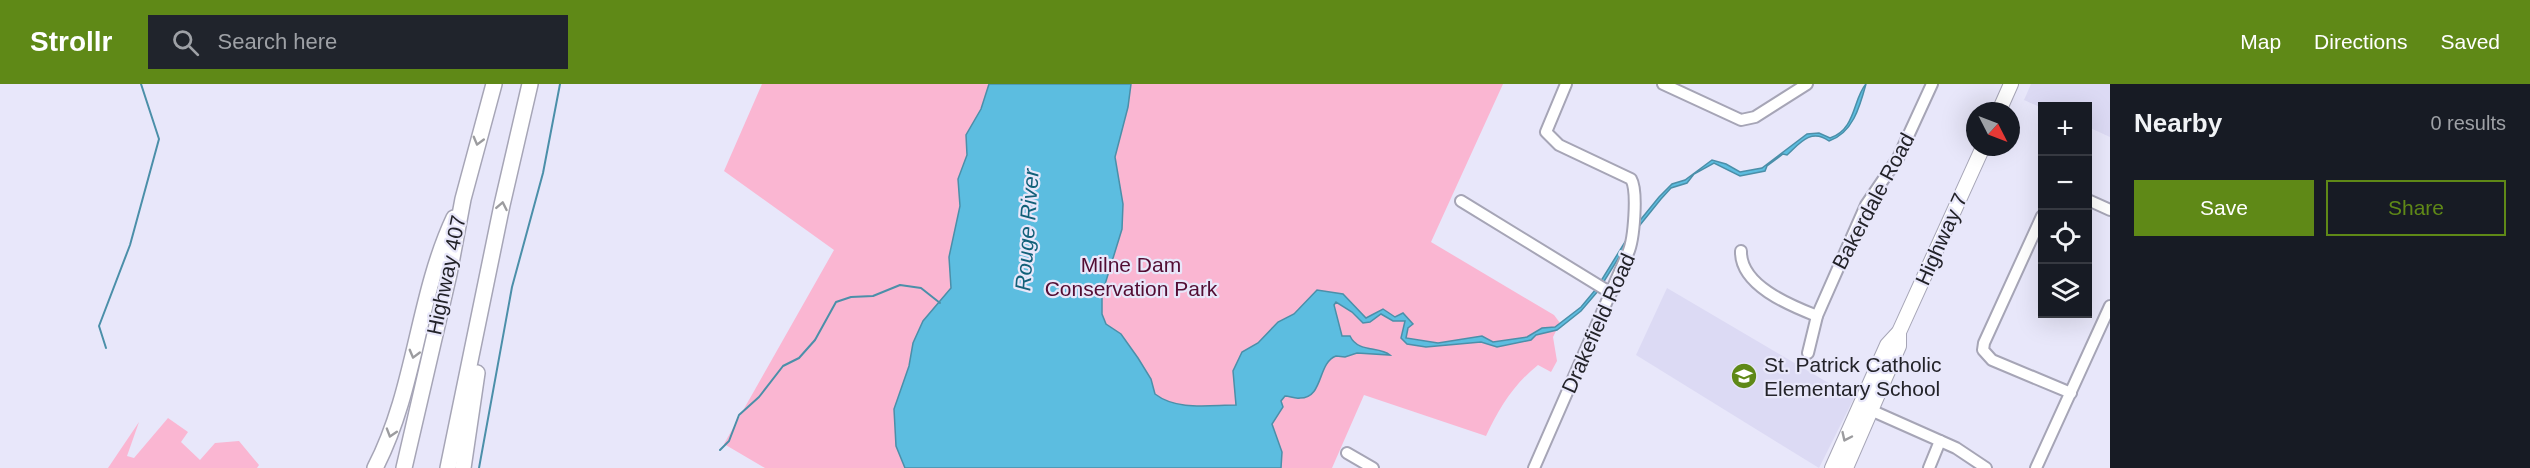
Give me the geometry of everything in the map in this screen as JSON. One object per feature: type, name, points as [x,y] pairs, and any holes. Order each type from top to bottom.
[{"type":"highway","name":"Highway 407","points":[[404,468],[449,274],[463,199],[494,84]]},
{"type":"highway","name":"Highway 407","points":[[448,468],[492,263],[502,205],[530,84]]},
{"type":"highway","points":[[375,468],[388,444],[403,396],[438,252],[463,199]]},
{"type":"highway","points":[[463,468],[492,263]]},
{"type":"main road","points":[[2003,102],[2011,84]]},
{"type":"main road","name":"Highway 7","points":[[1846,468],[1887,345],[1899,332],[1979,156]]},
{"type":"main road","name":"Highway 7","points":[[1832,468],[1867,408]]},
{"type":"street","name":"Drakefield Road","points":[[1534,468],[1632,244],[1633,183],[1627,176],[1559,145],[1548,137],[1546,132],[1549,122],[1566,84]]},
{"type":"street","points":[[1663,84],[1742,120],[1755,117],[1807,84]]},
{"type":"street","name":"Bakerdale Road","points":[[1808,353],[1817,316],[1866,205],[1898,158],[1932,84]]},
{"type":"street","points":[[1461,201],[1611,293]]},
{"type":"street","points":[[2092,202],[2110,210]]},
{"type":"street","points":[[2038,227],[1984,343],[1983,350],[1992,360],[2071,393]]},
{"type":"street","points":[[1741,251],[1740,262],[1750,278],[1797,308],[1817,316]]},
{"type":"street","points":[[2036,468],[2110,306]]},
{"type":"street","points":[[1867,408],[1940,441],[1986,468]]},
{"type":"street","points":[[1929,468],[1940,441]]},
{"type":"street","points":[[1347,453],[1373,468]]},
{"type":"shaded area","points":[[2031,84],[2110,84],[2110,137],[2092,129],[2092,102],[2038,102],[2038,106],[2024,100]]},
{"type":"shaded area","name":"St. Patrick Catholic Elementary School","points":[[1667,288],[1854,398],[1819,468],[1636,355]]},
{"type":"green space","name":"Milne Dam Conservation Park","points":[[762,84],[1503,84],[1431,242],[1554,315],[1560,323],[1553,337],[1557,361],[1551,372],[1538,365],[1514,388],[1486,436],[1364,395],[1332,468],[765,468],[724,444],[834,250],[724,171]]},
{"type":"green space","points":[[168,418],[188,432],[181,442],[200,460],[215,443],[239,441],[259,465],[257,468],[108,468],[139,422],[127,456],[134,458]]},
{"type":"water","name":"Rouge River","points":[[989,84],[1131,84],[1128,107],[1115,157],[1123,204],[1122,229],[1102,294],[1102,314],[1106,324],[1121,334],[1138,358],[1151,379],[1155,394],[1173,403],[1205,406],[1236,405],[1233,371],[1242,352],[1258,343],[1278,322],[1294,314],[1317,290],[1343,294],[1366,318],[1383,309],[1395,317],[1403,313],[1413,324],[1408,328],[1406,338],[1438,343],[1482,336],[1493,342],[1527,337],[1542,328],[1555,327],[1581,307],[1596,289],[1633,229],[1672,184],[1685,180],[1712,160],[1726,164],[1740,172],[1762,168],[1807,134],[1819,133],[1830,138],[1838,134],[1849,121],[1866,84],[1854,118],[1844,132],[1837,137],[1829,141],[1817,136],[1806,139],[1787,155],[1783,154],[1767,166],[1765,171],[1740,176],[1714,163],[1694,174],[1687,183],[1671,188],[1636,230],[1598,291],[1581,311],[1557,330],[1536,335],[1531,340],[1497,347],[1481,342],[1426,347],[1407,344],[1401,338],[1405,321],[1393,321],[1381,314],[1370,322],[1363,323],[1352,312],[1336,302],[1334,305],[1342,336],[1350,336],[1358,345],[1390,355],[1357,353],[1345,357],[1336,356],[1330,360],[1317,387],[1308,396],[1296,398],[1285,396],[1281,401],[1283,407],[1272,424],[1282,452],[1281,468],[905,468],[896,446],[894,409],[909,366],[913,343],[923,321],[951,288],[949,257],[960,206],[958,179],[967,155],[966,135],[981,109]]},
{"type":"waterway","points":[[106,348],[99,326],[130,245],[159,139],[141,84]]},
{"type":"waterway","points":[[479,468],[512,287],[543,173],[560,84]]},
{"type":"waterway","points":[[720,450],[729,441],[739,415],[759,397],[783,366],[799,358],[815,340],[836,302],[851,297],[873,296],[900,285],[921,288],[940,303]]},
{"type":"place","name":"St. Patrick Catholic Elementary School","points":[[1744,376]]}]
